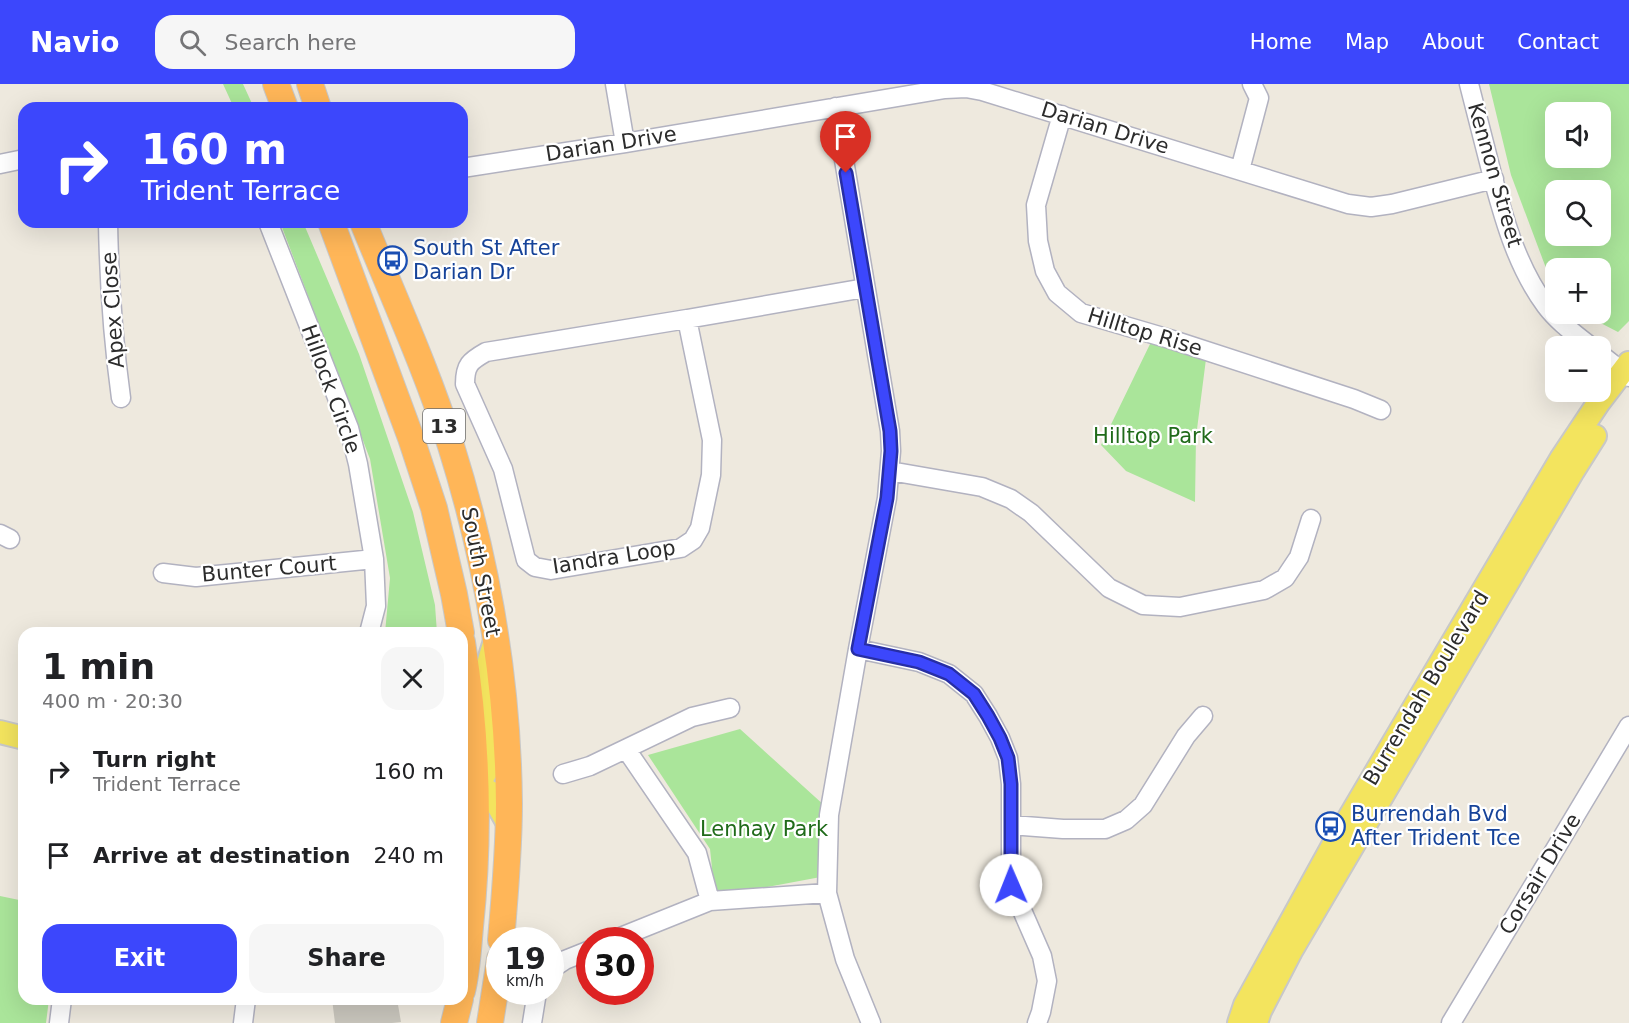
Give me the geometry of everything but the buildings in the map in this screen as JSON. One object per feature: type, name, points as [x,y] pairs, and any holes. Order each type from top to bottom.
[{"type":"highway","points":[[276,84],[283,102]]},
{"type":"highway","points":[[310,84],[316,102]]},
{"type":"highway","name":"South Street","points":[[332,228],[408,428],[431,498],[454,594],[459,627]]},
{"type":"highway","name":"South Street","points":[[365,228],[435,398],[480,550],[495,639],[506,734],[509,825],[508,873],[502,927]]},
{"type":"highway","name":"South Street","points":[[468,680],[468,735]]},
{"type":"highway","name":"South Street","points":[[468,796],[475,882],[468,938]]},
{"type":"highway","points":[[468,885],[472,903]]},
{"type":"highway","points":[[454,1023],[458,1005]]},
{"type":"highway","points":[[490,1023],[493,1005]]},
{"type":"main road","name":"Burrendah Boulevard","points":[[1239,1023],[1245,1005],[1336,840],[1562,459],[1599,402],[1627,375]]},
{"type":"main road","name":"Burrendah Boulevard","points":[[1256,1023],[1291,951],[1573,471],[1611,411],[1627,375]]},
{"type":"main road","points":[[468,784],[485,775],[491,761],[485,684],[495,639]]},
{"type":"main road","points":[[0,732],[18,736]]},
{"type":"main road","points":[[468,784],[490,792],[509,825]]},
{"type":"street","points":[[615,84],[625,143]]},
{"type":"street","points":[[1240,170],[1259,98],[1252,84]]},
{"type":"street","name":"Kennon Street","points":[[1469,84],[1509,236],[1521,264],[1547,308],[1578,336]]},
{"type":"street","name":"Darian Drive","points":[[468,167],[945,89],[966,88],[1062,115],[1348,204],[1371,207],[1392,204],[1494,180]]},
{"type":"street","points":[[835,107],[890,431],[891,451],[887,498],[829,815],[826,893],[844,958],[871,1023]]},
{"type":"street","name":"Hilltop Rise","points":[[1062,115],[1036,205],[1038,241],[1045,271],[1057,292],[1081,313],[1331,391],[1381,410]]},
{"type":"street","points":[[0,164],[18,160]]},
{"type":"street","name":"Apex Close","points":[[108,228],[115,356],[121,398]]},
{"type":"street","name":"Hillock Circle","points":[[270,228],[349,428],[358,464],[374,558],[376,606],[371,627]]},
{"type":"street","name":"Iandra Loop","points":[[687,319],[712,441],[711,475],[700,528],[693,540],[681,548],[551,570],[535,567],[526,560],[503,469],[465,384],[465,371],[472,359],[486,352],[866,288]]},
{"type":"street","points":[[1611,363],[1627,375]]},
{"type":"street","points":[[890,471],[982,487],[1011,499],[1031,513],[1109,588],[1143,605],[1180,607],[1264,590],[1285,578],[1299,557],[1311,519]]},
{"type":"street","name":"Bunter Court","points":[[163,573],[196,577],[374,558]]},
{"type":"street","points":[[858,649],[919,662],[949,674],[974,694],[1000,738],[1008,758],[1011,784],[1011,885],[1042,956],[1047,981],[1037,1023]]},
{"type":"street","points":[[563,774],[590,766],[692,717],[730,708]]},
{"type":"street","points":[[1011,825],[1105,829],[1126,820],[1143,805],[1186,736],[1203,716]]},
{"type":"street","name":"Corsair Drive","points":[[1451,1023],[1629,726]]},
{"type":"street","points":[[626,749],[698,853],[710,901]]},
{"type":"street","points":[[646,927],[710,901],[826,893]]},
{"type":"street","points":[[59,1023],[61,1005]]},
{"type":"street","points":[[243,1023],[245,1005]]},
{"type":"street","points":[[532,1023],[535,1005]]},
{"type":"green space","points":[[223,84],[243,84],[251,102],[231,102]]},
{"type":"green space","points":[[1489,84],[1629,84],[1629,321],[1618,332],[1602,324],[1611,324],[1611,258],[1545,258],[1545,265],[1511,175]]},
{"type":"green space","points":[[282,228],[306,228],[359,354],[413,512],[435,605],[437,627],[386,627],[390,578],[370,459]]},
{"type":"green space","name":"Hilltop Park","points":[[1151,342],[1206,359],[1196,437],[1195,502],[1126,471],[1101,445]]},
{"type":"green space","name":"Lenhay Park","points":[[740,729],[825,806],[826,876],[715,897],[710,849],[648,755]]},
{"type":"green space","points":[[0,896],[18,900],[18,1005],[48,1005],[46,1023],[0,1023]]},
{"type":"place","name":"South St After Darian Dr","points":[[392,260]]},
{"type":"place","name":"Burrendah Bvd After Trident Tce","points":[[1330,826]]},
{"type":"route","points":[[846,173],[890,431],[891,451],[887,498],[858,649],[919,662],[949,674],[974,694],[1000,738],[1008,758],[1011,784],[1011,885]]}]
